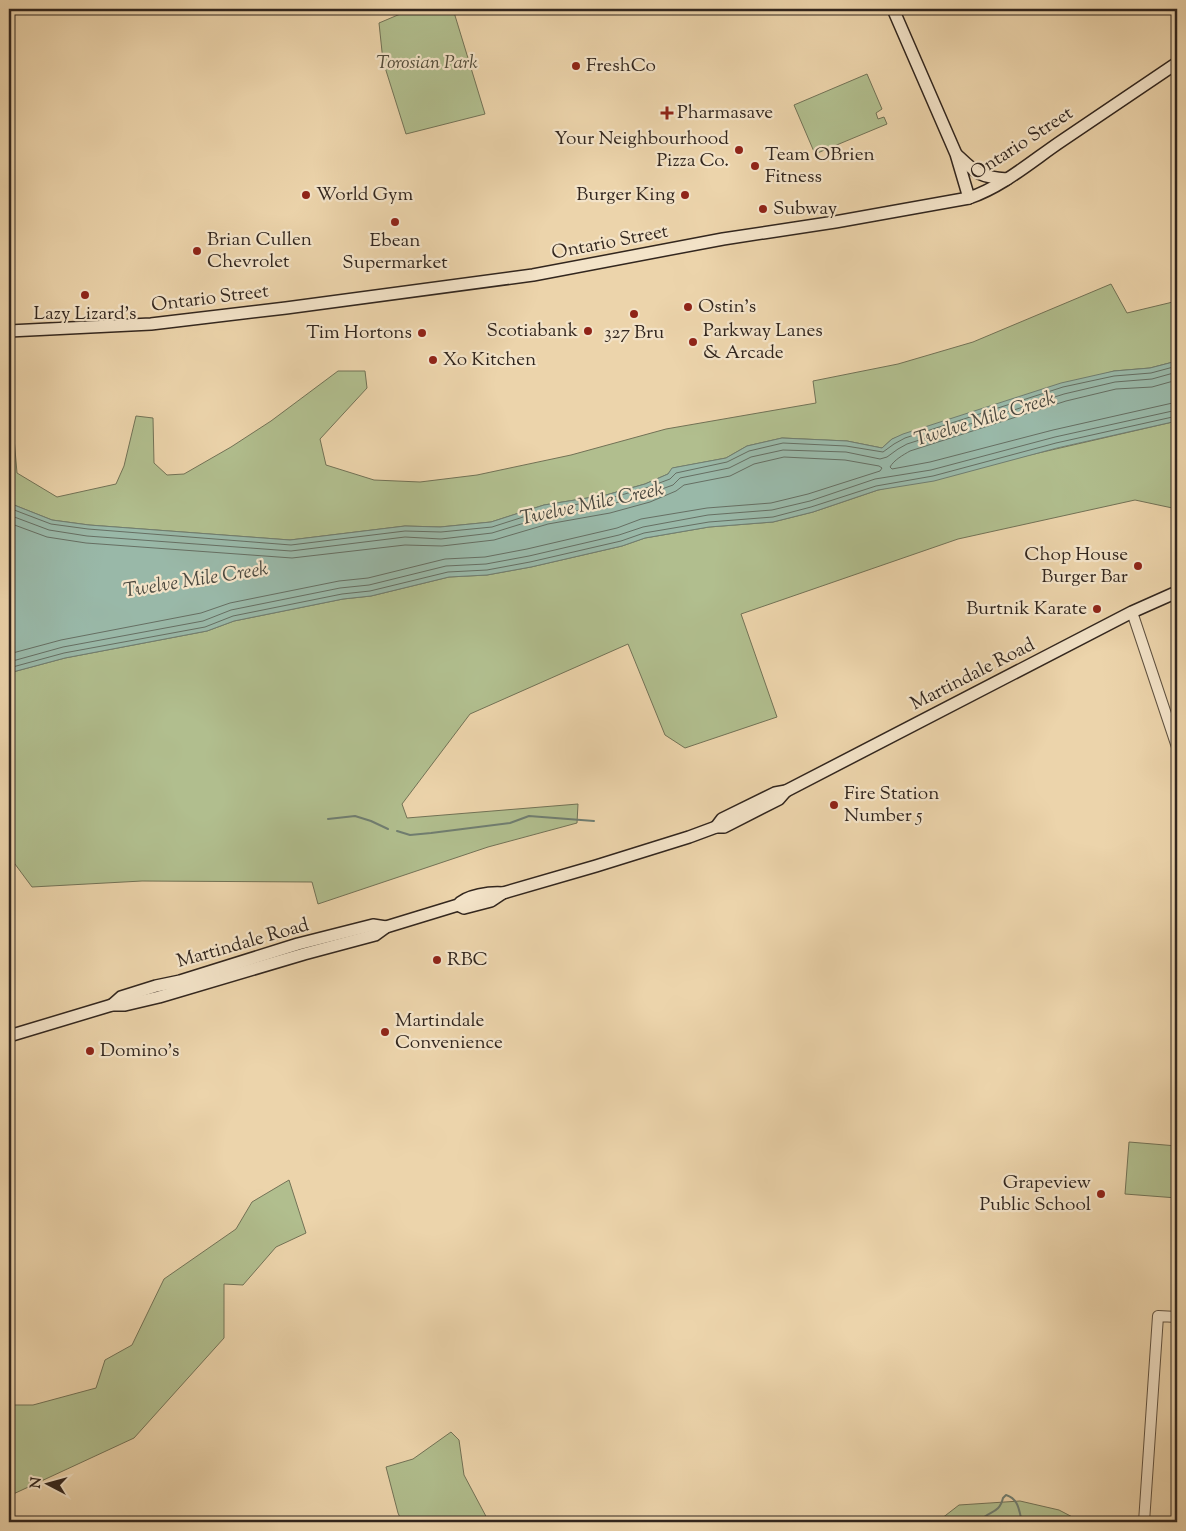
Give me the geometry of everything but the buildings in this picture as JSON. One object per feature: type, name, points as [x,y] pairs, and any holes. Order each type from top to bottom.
[{"type":"main road","points":[[894,9],[956,154],[969,198]]},
{"type":"main road","name":"Ontario Street","points":[[9,332],[151,324],[533,275],[722,239],[835,222],[969,198],[981,194],[1007,179],[1177,63]]},
{"type":"main road","points":[[956,154],[975,172],[990,178],[1007,179]]},
{"type":"main road","name":"Martindale Road","points":[[9,1036],[112,1005],[120,997],[180,981],[298,944],[373,925],[386,927],[458,905],[464,908],[491,900],[503,893],[689,838],[716,827],[724,827],[779,799],[786,791],[1132,612],[1177,592]]},
{"type":"street","points":[[1132,612],[1177,747]]},
{"type":"street","points":[[1144,1522],[1158,1316],[1177,1317]]},
{"type":"green space","name":"Torosian Park","points":[[412,9],[453,9],[485,114],[406,134],[383,61],[379,23]]},
{"type":"green space","points":[[867,74],[882,109],[876,113],[878,119],[884,117],[887,124],[815,154],[794,105]]},
{"type":"green space","points":[[1111,284],[1127,313],[1177,301],[1177,361],[1150,368],[1114,371],[892,439],[882,448],[847,441],[782,438],[747,446],[726,458],[673,468],[668,474],[645,484],[606,495],[544,505],[491,522],[440,527],[405,526],[290,540],[89,525],[52,520],[9,503],[9,426],[13,426],[17,473],[57,497],[116,484],[124,466],[136,416],[153,418],[154,463],[167,475],[184,474],[271,421],[338,371],[365,371],[367,388],[320,439],[326,465],[374,480],[420,482],[477,475],[571,455],[666,429],[816,403],[813,381],[898,364],[973,342]]},
{"type":"green space","points":[[1177,421],[1177,509],[1135,500],[958,539],[741,614],[777,717],[685,748],[665,735],[628,644],[470,714],[402,804],[407,818],[578,804],[577,823],[488,847],[318,904],[312,882],[142,881],[32,887],[9,856],[9,673],[65,658],[207,631],[234,621],[343,599],[371,596],[449,577],[487,575],[531,567],[622,546],[645,538],[709,527],[773,522],[813,512],[878,490]]},
{"type":"green space","points":[[1129,1142],[1177,1146],[1177,1198],[1125,1194]]},
{"type":"green space","points":[[289,1180],[306,1233],[276,1247],[243,1285],[224,1284],[224,1338],[134,1438],[9,1496],[9,1405],[33,1405],[96,1388],[105,1360],[132,1345],[164,1279],[236,1229],[252,1202]]},
{"type":"green space","points":[[451,1432],[459,1440],[464,1475],[489,1522],[402,1522],[386,1467],[413,1459]]},
{"type":"green space","points":[[1020,1501],[1059,1510],[1082,1522],[937,1522],[959,1505]]},
{"type":"water","name":"Twelve Mile Creek","points":[[1177,361],[1177,421],[1057,448],[934,481],[878,490],[813,512],[773,522],[709,527],[645,538],[622,546],[531,567],[487,575],[449,577],[371,596],[343,599],[234,621],[207,631],[65,658],[9,673],[9,503],[52,520],[89,525],[290,540],[405,526],[440,527],[491,522],[544,505],[606,495],[645,484],[668,474],[672,468],[726,458],[747,446],[782,438],[847,441],[882,448],[892,439],[903,434],[1061,383],[1114,371],[1150,368]]},
{"type":"waterway","points":[[328,819],[355,816],[388,829]]},
{"type":"waterway","points":[[397,831],[410,835],[431,833],[510,823],[529,816],[594,821]]},
{"type":"waterway","points":[[979,1522],[982,1518],[996,1510],[1006,1495],[1016,1502],[1022,1522]]},
{"type":"place","name":"FreshCo","points":[[576,66]]},
{"type":"place","name":"Pharmasave","points":[[667,113]]},
{"type":"place","name":"Your Neighbourhood Pizza Co.","points":[[739,150]]},
{"type":"place","name":"Team OBrien Fitness","points":[[755,166]]},
{"type":"place","name":"World Gym","points":[[306,195]]},
{"type":"place","name":"Burger King","points":[[685,195]]},
{"type":"place","name":"Subway","points":[[763,209]]},
{"type":"place","name":"Ebean Supermarket","points":[[395,222]]},
{"type":"place","name":"Brian Cullen Chevrolet","points":[[197,251]]},
{"type":"place","name":"Lazy Lizard's","points":[[85,295]]},
{"type":"place","name":"Ostin's","points":[[688,307]]},
{"type":"place","name":"327 Bru","points":[[634,314]]},
{"type":"place","name":"Scotiabank","points":[[588,331]]},
{"type":"place","name":"Tim Hortons","points":[[422,333]]},
{"type":"place","name":"Parkway Lanes & Arcade","points":[[693,342]]},
{"type":"place","name":"Xo Kitchen","points":[[433,360]]},
{"type":"place","name":"Chop House Burger Bar","points":[[1138,566]]},
{"type":"place","name":"Burtnik Karate","points":[[1097,609]]},
{"type":"place","name":"Fire Station Number 5","points":[[834,805]]},
{"type":"place","name":"RBC","points":[[437,960]]},
{"type":"place","name":"Martindale Convenience","points":[[385,1032]]},
{"type":"place","name":"Domino's","points":[[90,1051]]},
{"type":"place","name":"Grapeview Public School","points":[[1101,1194]]}]
